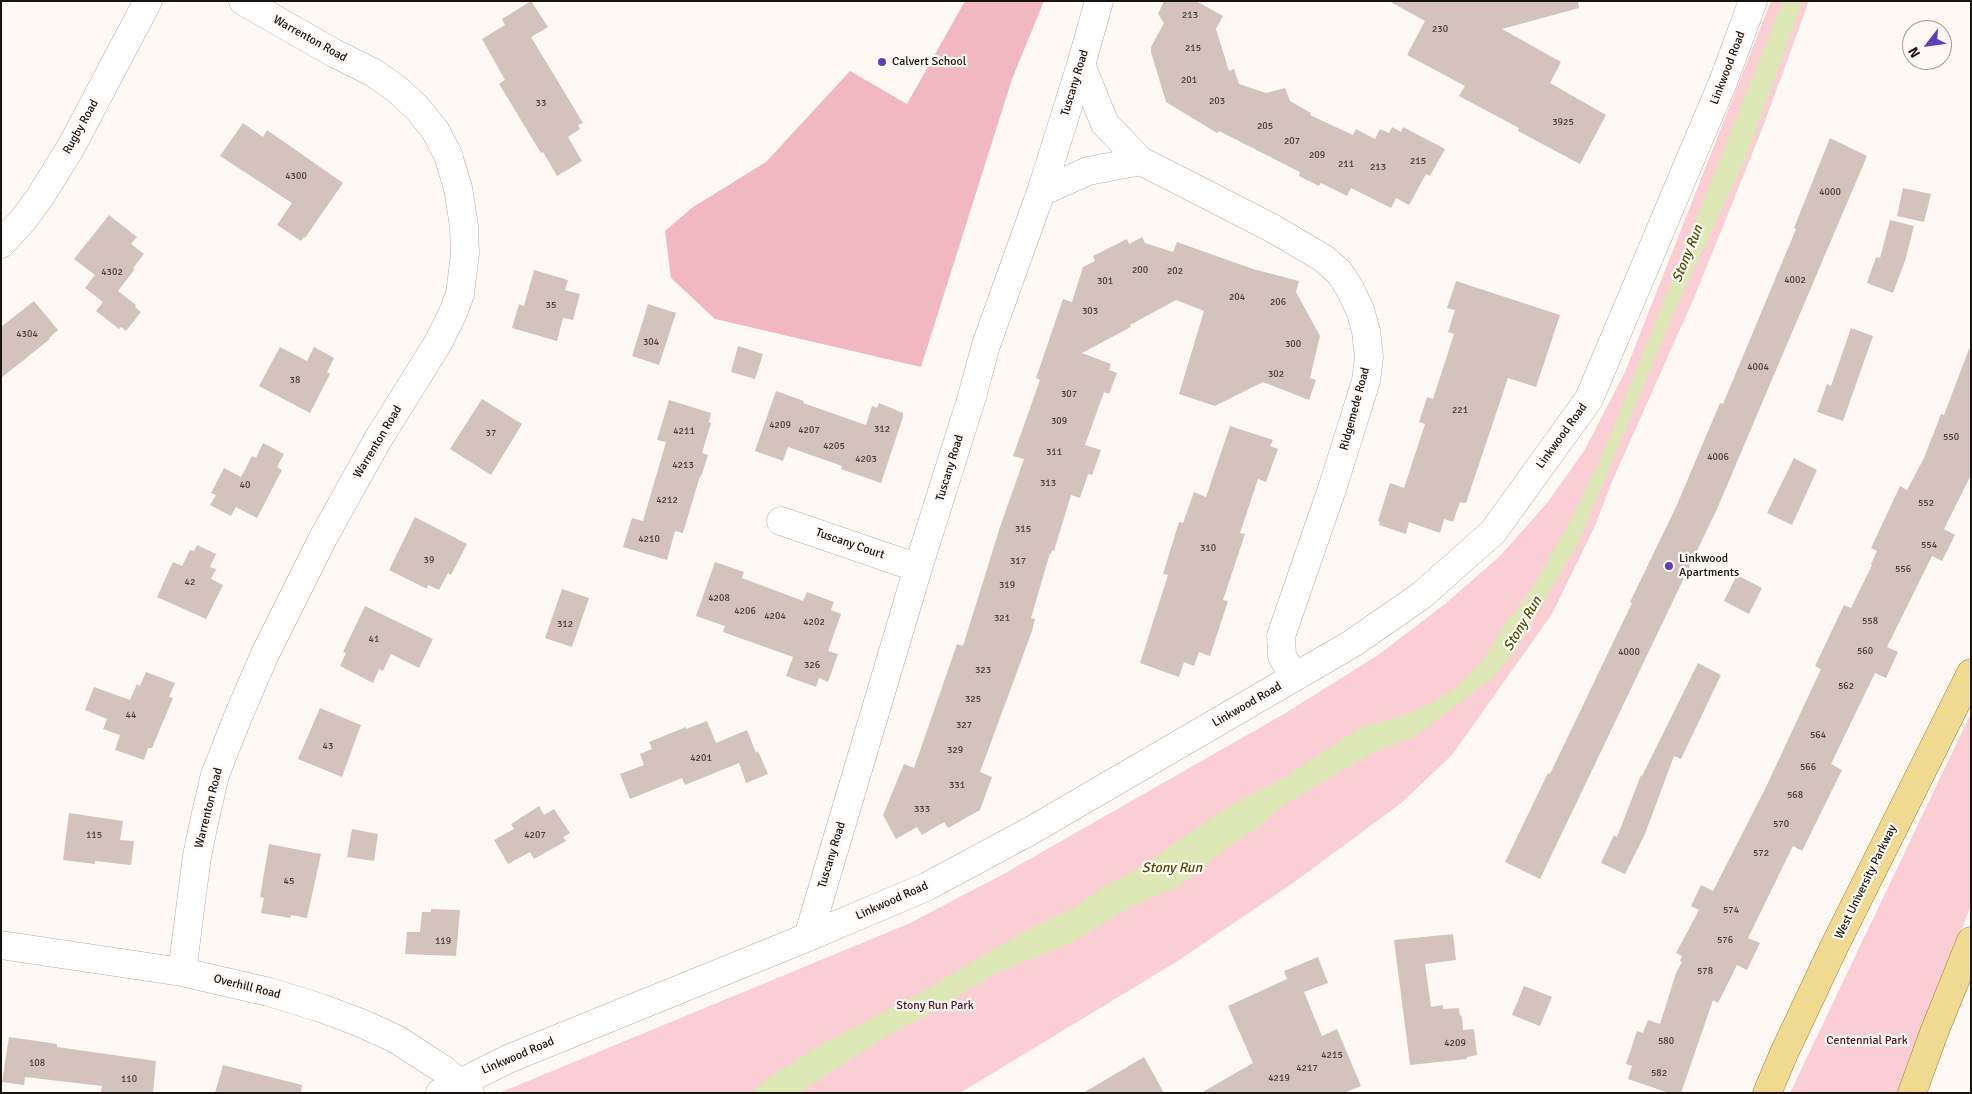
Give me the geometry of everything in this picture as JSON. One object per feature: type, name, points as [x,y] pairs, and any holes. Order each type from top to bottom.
[{"type":"main road","name":"West University Parkway","points":[[1767,1093],[1833,949],[1971,673]]},
{"type":"main road","points":[[1912,1093],[1971,941]]},
{"type":"street","name":"Rugby Road","points":[[1,244],[28,213],[66,155],[148,1]]},
{"type":"street","name":"Warrenton Road","points":[[182,972],[194,876],[205,818],[215,775],[237,719],[265,654],[322,538],[377,441],[438,342],[452,314],[460,294],[465,254],[464,226],[458,188],[448,155],[435,130],[418,109],[398,90],[374,74],[243,1]]},
{"type":"street","name":"Tuscany Road","points":[[808,937],[986,345],[1041,192],[1081,65],[1098,1]]},
{"type":"street","name":"Linkwood Road","points":[[456,1089],[508,1059],[926,887],[1032,830],[1353,643],[1406,607],[1456,566],[1493,532],[1589,399],[1720,91],[1753,1]]},
{"type":"street","name":"Ridgemede Road","points":[[1081,65],[1105,124],[1141,161],[1272,228],[1316,253],[1339,272],[1360,310],[1366,331],[1369,356],[1366,381],[1333,486],[1281,636],[1282,656],[1294,677]]},
{"type":"street","points":[[1041,192],[1088,171],[1141,161]]},
{"type":"street","name":"Tuscany Court","points":[[781,521],[918,568]]},
{"type":"street","name":"Overhill Road","points":[[1,945],[182,972],[269,992],[361,1023],[396,1039],[444,1070],[456,1089]]},
{"type":"green space","name":"Stony Run Park","points":[[1771,1],[1809,1],[1761,132],[1694,298],[1611,484],[1595,526],[1552,614],[1452,755],[1400,804],[1293,883],[1176,962],[960,1093],[499,1093],[908,924],[1000,876],[1284,714],[1378,655],[1445,604],[1500,556],[1547,503],[1584,451],[1625,372]]},
{"type":"green space","name":"Centennial Park","points":[[1971,713],[1971,905],[1899,1093],[1790,1093]]},
{"type":"shaded area","points":[[965,1],[1044,1],[1012,79],[921,367],[715,319],[671,278],[665,231],[693,207],[766,162],[850,71],[907,104]]},
{"type":"water","name":"Stony Run","points":[[1783,1],[1803,1],[1745,160],[1680,299],[1578,544],[1516,650],[1494,677],[1416,736],[1369,755],[1282,806],[1258,828],[1235,842],[1181,885],[1125,910],[1072,943],[997,973],[966,991],[943,1008],[892,1033],[799,1093],[752,1093],[767,1079],[813,1049],[918,994],[1027,930],[1074,908],[1103,887],[1142,866],[1223,810],[1283,778],[1360,728],[1398,717],[1431,703],[1456,688],[1484,659],[1506,623],[1536,582],[1569,524],[1607,444]]},
{"type":"building","points":[[531,1],[548,27],[531,37],[583,123],[578,125],[580,129],[568,137],[582,161],[557,176],[499,84],[505,80],[482,39],[505,25],[502,19]]},
{"type":"building","points":[[1164,1],[1196,1],[1223,16],[1216,29],[1229,71],[1234,69],[1239,84],[1266,93],[1285,88],[1290,101],[1311,113],[1310,115],[1353,135],[1356,129],[1375,139],[1380,129],[1389,133],[1392,127],[1401,132],[1403,127],[1445,149],[1430,176],[1426,174],[1409,205],[1396,198],[1391,208],[1351,188],[1347,196],[1321,183],[1319,186],[1299,176],[1300,172],[1219,131],[1217,133],[1166,102],[1151,52],[1151,47],[1164,23],[1158,14]]},
{"type":"building","points":[[1389,1],[1578,1],[1579,8],[1502,29],[1561,62],[1550,83],[1606,115],[1580,164],[1518,131],[1519,128],[1459,96],[1465,86],[1407,55],[1425,21]]},
{"type":"building","points":[[243,123],[263,137],[267,130],[343,183],[301,241],[277,225],[292,203],[220,156]]},
{"type":"building","points":[[1830,138],[1867,156],[1717,509],[1540,879],[1505,862],[1548,773],[1550,774],[1632,603],[1630,602],[1676,507],[1720,403],[1723,404],[1796,229],[1794,228]]},
{"type":"building","points":[[1903,188],[1931,194],[1924,222],[1897,216]]},
{"type":"building","points":[[109,215],[137,237],[131,244],[144,254],[118,291],[136,305],[135,307],[141,312],[126,331],[121,327],[119,329],[96,311],[103,302],[85,288],[95,275],[74,259]]},
{"type":"building","points":[[1890,220],[1914,226],[1905,261],[1893,293],[1867,283],[1876,257],[1880,258]]},
{"type":"building","points":[[1142,237],[1145,243],[1173,252],[1177,242],[1253,269],[1299,281],[1296,292],[1320,336],[1310,378],[1316,380],[1309,400],[1263,382],[1215,406],[1179,394],[1204,311],[1176,300],[1082,353],[1111,364],[1109,370],[1117,373],[1109,394],[1104,392],[1085,445],[1101,450],[1092,475],[1088,474],[1080,498],[1071,495],[1054,551],[1052,550],[1050,553],[1031,618],[1035,619],[1032,631],[980,772],[992,777],[980,810],[948,828],[944,822],[922,835],[917,827],[896,839],[883,815],[904,764],[914,768],[957,644],[963,646],[1000,527],[1024,459],[1013,456],[1040,380],[1036,378],[1063,299],[1072,302],[1083,267],[1095,261],[1093,256],[1127,239],[1129,244]]},
{"type":"building","points":[[534,270],[568,280],[565,290],[580,294],[573,320],[563,318],[557,341],[512,328],[519,304],[524,306]]},
{"type":"building","points":[[1456,281],[1560,315],[1536,387],[1508,378],[1466,503],[1460,502],[1453,522],[1444,519],[1440,533],[1409,522],[1406,534],[1379,525],[1380,522],[1378,521],[1390,483],[1404,488],[1425,424],[1419,422],[1427,397],[1433,399],[1454,334],[1448,332],[1455,310],[1447,308]]},
{"type":"building","points":[[34,301],[58,330],[50,339],[1,378],[1,327]]},
{"type":"building","points":[[648,304],[676,313],[659,365],[632,356]]},
{"type":"building","points":[[1851,328],[1873,336],[1843,421],[1817,412],[1827,384],[1831,386]]},
{"type":"building","points":[[738,346],[763,354],[755,379],[731,372]]},
{"type":"building","points":[[280,347],[307,361],[314,347],[334,358],[327,372],[330,374],[310,413],[259,386]]},
{"type":"building","points":[[1969,349],[1971,350],[1971,475],[1944,529],[1955,535],[1942,561],[1932,556],[1887,647],[1898,652],[1886,678],[1875,673],[1831,764],[1842,770],[1802,851],[1793,846],[1748,938],[1760,943],[1747,970],[1737,965],[1718,1003],[1713,1000],[1681,1093],[1669,1093],[1628,1079],[1632,1066],[1626,1064],[1637,1031],[1643,1033],[1648,1020],[1660,1024],[1676,973],[1682,962],[1680,961],[1682,956],[1676,953],[1699,910],[1691,906],[1701,885],[1713,891],[1766,787],[1821,669],[1815,666],[1844,605],[1851,608],[1872,565],[1877,551],[1871,548],[1900,486],[1907,490],[1924,458],[1941,414],[1944,415]]},
{"type":"building","points":[[776,391],[804,401],[803,403],[866,425],[872,406],[877,408],[879,403],[903,413],[881,483],[841,469],[842,466],[788,447],[783,461],[755,451]]},
{"type":"building","points":[[482,399],[522,424],[491,475],[450,449]]},
{"type":"building","points":[[669,400],[711,413],[709,422],[711,423],[702,453],[708,455],[701,477],[683,533],[675,531],[667,560],[623,547],[632,518],[643,521],[666,442],[657,440]]},
{"type":"building","points":[[1230,426],[1273,440],[1270,446],[1278,449],[1266,482],[1258,479],[1240,533],[1245,534],[1223,600],[1228,601],[1210,656],[1199,652],[1194,666],[1184,662],[1179,677],[1140,663],[1168,575],[1163,574],[1179,522],[1183,523],[1194,492],[1206,497]]},
{"type":"building","points":[[263,443],[284,454],[277,467],[282,470],[257,518],[236,507],[231,516],[210,505],[216,495],[211,493],[224,468],[241,477],[252,456],[256,458]]},
{"type":"building","points":[[1794,458],[1817,470],[1792,525],[1767,513]]},
{"type":"building","points":[[415,517],[467,544],[451,575],[448,573],[439,590],[428,585],[427,589],[389,570]]},
{"type":"building","points":[[197,545],[216,554],[210,567],[216,569],[211,579],[223,585],[206,619],[157,597],[173,562],[182,566],[190,550],[194,551]]},
{"type":"building","points":[[715,562],[744,572],[742,578],[803,601],[807,592],[834,602],[831,610],[841,614],[828,651],[838,654],[828,682],[819,678],[816,687],[786,676],[793,657],[723,632],[725,626],[696,616]]},
{"type":"building","points":[[1737,575],[1762,588],[1749,614],[1724,601]]},
{"type":"building","points":[[562,589],[589,598],[572,647],[545,638]]},
{"type":"building","points":[[365,606],[433,639],[419,668],[391,654],[383,671],[379,669],[373,683],[340,666],[346,653],[343,652]]},
{"type":"building","points":[[1698,663],[1721,675],[1681,759],[1674,756],[1645,834],[1625,874],[1601,863],[1614,835],[1617,837],[1641,775]]},
{"type":"building","points":[[146,672],[175,683],[169,697],[173,698],[152,748],[148,748],[144,760],[115,750],[120,735],[103,729],[107,719],[85,710],[94,687],[130,700],[137,684],[140,686]]},
{"type":"building","points":[[320,708],[361,725],[342,777],[298,759]]},
{"type":"building","points":[[707,721],[716,743],[747,730],[756,753],[758,751],[768,774],[746,783],[739,763],[685,785],[682,778],[630,799],[620,774],[644,765],[640,754],[652,749],[649,742],[686,727],[686,729]]},
{"type":"building","points":[[539,806],[544,815],[554,809],[570,833],[563,837],[566,841],[534,859],[530,852],[508,864],[494,840],[514,829],[511,824]]},
{"type":"building","points":[[69,813],[123,821],[120,840],[134,841],[131,865],[95,861],[95,864],[63,860]]},
{"type":"building","points":[[352,829],[378,834],[374,861],[347,857]]},
{"type":"building","points":[[269,844],[321,854],[307,918],[291,915],[290,918],[261,913],[264,898],[260,897]]},
{"type":"building","points":[[431,909],[460,910],[456,956],[405,954],[407,932],[420,932],[422,912],[431,912]]},
{"type":"building","points":[[1453,934],[1456,960],[1425,964],[1431,1007],[1443,1005],[1443,1009],[1459,1008],[1463,1030],[1474,1029],[1477,1055],[1467,1057],[1467,1059],[1410,1065],[1394,940]]},
{"type":"building","points":[[1318,957],[1328,983],[1304,992],[1322,1036],[1337,1029],[1361,1086],[1344,1093],[1201,1093],[1253,1063],[1228,1006],[1287,979],[1284,971]]},
{"type":"building","points":[[1524,986],[1552,997],[1540,1026],[1512,1015]]},
{"type":"building","points":[[9,1037],[57,1044],[57,1047],[156,1061],[153,1093],[101,1093],[102,1086],[25,1077],[24,1085],[2,1082]]},
{"type":"building","points":[[1144,1057],[1164,1093],[1083,1093]]},
{"type":"building","points":[[223,1065],[302,1085],[301,1093],[215,1093]]},
{"type":"place","name":"Calvert School","points":[[882,62]]},
{"type":"place","name":"Linkwood Apartments","points":[[1669,566]]}]
